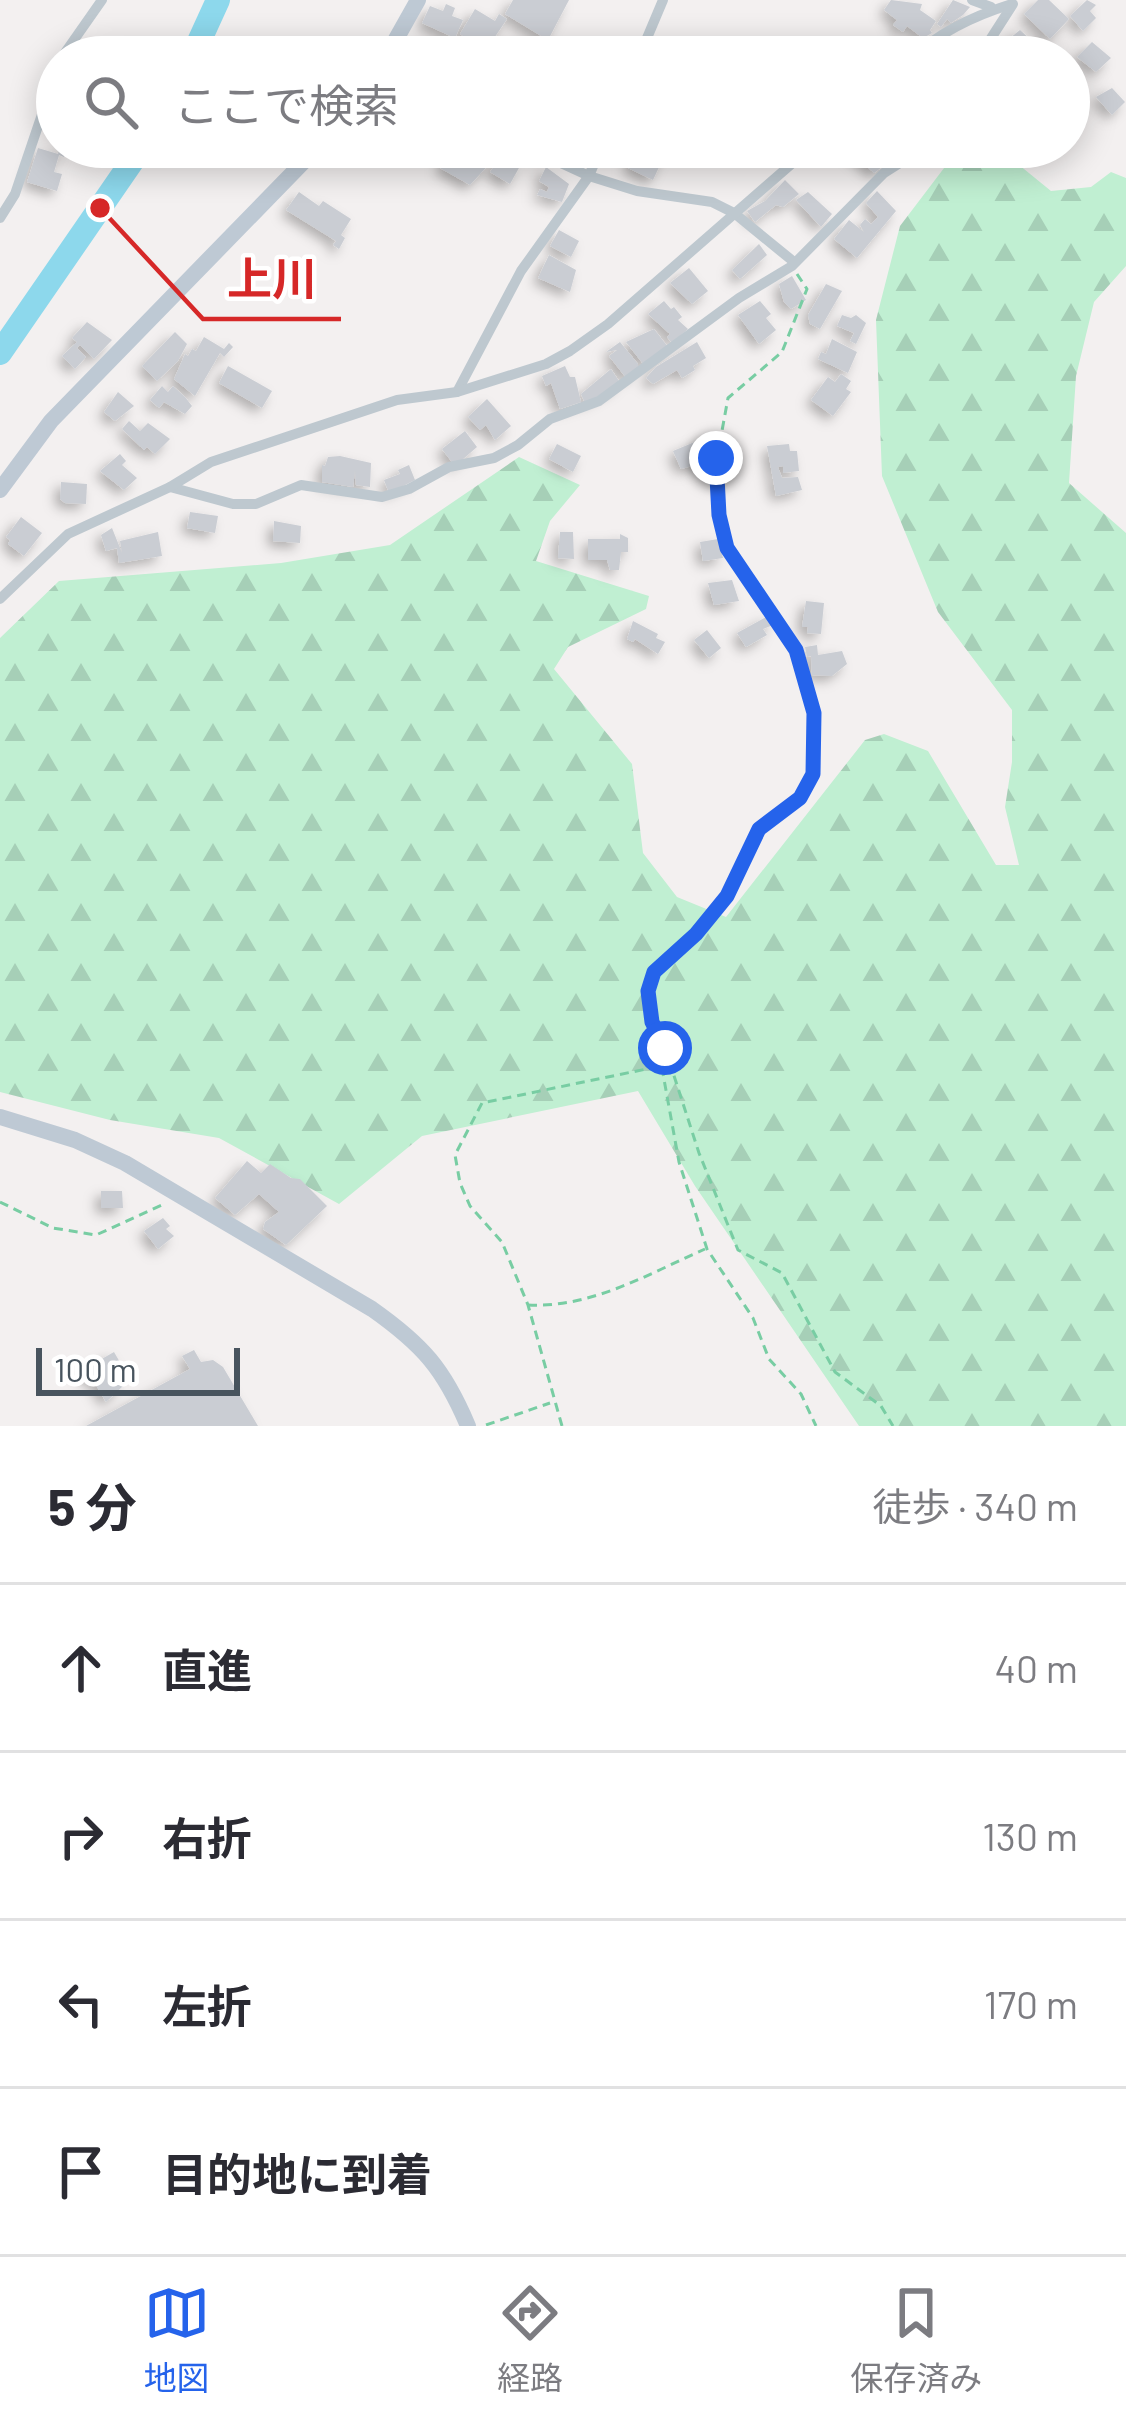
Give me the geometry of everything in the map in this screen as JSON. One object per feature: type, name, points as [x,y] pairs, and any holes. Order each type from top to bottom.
[{"type":"street","points":[[77,36],[102,0]]},
{"type":"street","points":[[398,36],[418,0]]},
{"type":"street","points":[[648,36],[663,0]]},
{"type":"street","points":[[972,0],[986,7],[1015,2]]},
{"type":"street","points":[[945,36],[980,13],[1015,2]]},
{"type":"street","points":[[993,36],[1015,2]]},
{"type":"street","points":[[0,218],[15,194],[36,132]]},
{"type":"street","points":[[0,490],[51,421],[298,168]]},
{"type":"street","points":[[572,168],[638,191],[712,202],[734,213],[793,264]]},
{"type":"street","points":[[458,392],[521,271],[592,168]]},
{"type":"street","points":[[0,599],[68,534],[170,488],[211,462],[397,400],[458,392],[546,364],[570,351],[608,324],[787,168]]},
{"type":"street","points":[[170,488],[233,504],[256,504],[301,485],[382,497],[409,489],[448,466],[494,458],[550,418],[599,401],[793,264],[892,168]]},
{"type":"street","points":[[0,1117],[75,1140],[178,1194],[404,1332],[449,1382],[468,1426]]},
{"type":"path","points":[[793,264],[807,290],[806,299],[782,352],[728,398],[716,458],[719,515],[727,548],[796,650],[814,713],[813,774],[800,798],[759,829],[727,896],[696,934],[654,972],[648,991],[679,1162],[707,1249],[753,1318],[769,1359],[801,1394],[816,1426]]},
{"type":"path","points":[[655,1034],[665,1048],[699,1153],[738,1250],[782,1273],[835,1372],[880,1406],[893,1426]]},
{"type":"path","points":[[562,1426],[528,1305],[502,1241],[470,1205],[455,1155],[482,1103],[659,1067]]},
{"type":"path","points":[[0,1202],[53,1228],[96,1235],[178,1194]]},
{"type":"path","points":[[528,1305],[584,1302],[707,1249]]},
{"type":"path","points":[[484,1426],[554,1402]]},
{"type":"green space","points":[[944,168],[1023,168],[1051,191],[1091,187],[1111,172],[1126,178],[1126,266],[1094,302],[1076,376],[1069,483],[1126,533],[1126,1426],[859,1426],[695,1186],[638,1091],[422,1136],[339,1204],[219,1138],[110,1120],[0,1092],[0,638],[59,581],[281,563],[390,545],[519,457],[580,485],[550,521],[536,561],[649,596],[646,609],[568,647],[554,669],[632,764],[643,853],[677,897],[726,917],[865,740],[884,734],[928,751],[996,865],[1019,865],[1005,807],[1012,762],[1012,710],[938,612],[882,476],[876,320],[900,226]]},
{"type":"building","points":[[513,0],[569,0],[550,36],[541,36],[505,14]]},
{"type":"building","points":[[891,0],[922,4],[920,10],[936,21],[932,33],[920,36],[907,26],[903,32],[884,10]]},
{"type":"building","points":[[953,0],[970,7],[941,27],[937,24]]},
{"type":"building","points":[[1038,0],[1049,0],[1069,19],[1053,36],[1047,36],[1024,14]]},
{"type":"building","points":[[1087,0],[1096,5],[1090,11],[1096,18],[1083,31],[1070,16]]},
{"type":"building","points":[[446,4],[455,8],[452,16],[463,20],[456,36],[422,23],[430,6],[443,11]]},
{"type":"building","points":[[475,9],[495,21],[499,14],[507,19],[495,36],[460,34]]},
{"type":"building","points":[[1090,44],[1111,58],[1096,72],[1090,67]]},
{"type":"building","points":[[1112,88],[1125,102],[1112,115],[1096,97]]},
{"type":"building","points":[[36,154],[36,168],[55,168],[54,172],[62,174],[57,191],[27,182]]},
{"type":"building","points":[[440,168],[486,168],[470,185]]},
{"type":"building","points":[[493,168],[519,168],[510,184],[490,172]]},
{"type":"building","points":[[547,168],[569,184],[562,202],[537,195],[549,187],[539,181]]},
{"type":"building","points":[[628,168],[659,168],[653,180]]},
{"type":"building","points":[[785,180],[799,194],[755,222],[747,211],[765,201]]},
{"type":"building","points":[[877,191],[896,211],[857,258],[834,239],[849,220],[864,232],[860,225],[865,219],[871,224],[878,217],[866,203]]},
{"type":"building","points":[[299,192],[351,219],[339,249],[333,245],[336,241],[286,210]]},
{"type":"building","points":[[808,192],[832,214],[821,227],[796,200]]},
{"type":"building","points":[[559,230],[579,241],[571,257],[550,246]]},
{"type":"building","points":[[759,244],[767,255],[740,279],[732,270]]},
{"type":"building","points":[[549,255],[576,270],[570,292],[538,278]]},
{"type":"building","points":[[689,268],[708,291],[692,304],[670,283]]},
{"type":"building","points":[[792,276],[806,300],[791,309],[779,284]]},
{"type":"building","points":[[826,284],[842,291],[820,329],[810,324],[808,315]]},
{"type":"building","points":[[664,301],[674,307],[682,317],[678,320],[688,329],[672,343],[670,334],[648,314]]},
{"type":"building","points":[[760,301],[776,330],[759,344],[738,315]]},
{"type":"building","points":[[842,315],[856,315],[866,323],[856,344],[850,341],[854,333],[837,326]]},
{"type":"building","points":[[87,322],[112,340],[94,359],[80,345],[77,348],[86,357],[75,369],[62,356],[77,342],[72,338]]},
{"type":"building","points":[[654,329],[668,347],[644,365],[626,342]]},
{"type":"building","points":[[175,332],[187,344],[178,361],[157,381],[142,366]]},
{"type":"building","points":[[204,337],[224,349],[229,343],[233,347],[224,357],[220,353],[195,396],[174,379],[185,354],[196,351]]},
{"type":"building","points":[[832,339],[857,352],[848,373],[818,359],[821,352],[826,354]]},
{"type":"building","points":[[620,342],[638,364],[627,379],[609,356],[617,350],[606,352]]},
{"type":"building","points":[[697,342],[706,358],[693,366],[695,370],[682,378],[677,370],[653,384],[646,378],[656,367]]},
{"type":"building","points":[[228,366],[272,391],[262,408],[219,383]]},
{"type":"building","points":[[565,366],[570,377],[575,377],[581,402],[560,409],[551,383],[546,386],[542,376]]},
{"type":"building","points":[[611,369],[621,384],[585,403],[581,394]]},
{"type":"building","points":[[841,374],[851,381],[846,389],[851,392],[833,416],[811,400],[828,377],[835,382]]},
{"type":"building","points":[[162,386],[168,392],[173,386],[185,397],[192,406],[185,414],[164,402],[159,408],[150,400]]},
{"type":"building","points":[[118,392],[134,406],[115,421],[104,412]]},
{"type":"building","points":[[487,399],[511,426],[495,440],[486,425],[480,430],[468,417]]},
{"type":"building","points":[[129,421],[140,431],[148,423],[170,439],[155,454],[147,447],[144,450],[122,429]]},
{"type":"building","points":[[465,431],[477,447],[455,466],[442,449]]},
{"type":"building","points":[[714,434],[713,450],[703,453],[707,462],[681,469],[673,451]]},
{"type":"building","points":[[557,444],[581,456],[573,472],[549,459]]},
{"type":"building","points":[[789,444],[790,451],[797,451],[799,471],[783,473],[783,466],[778,467],[782,478],[798,477],[802,490],[776,496],[767,446]]},
{"type":"building","points":[[120,454],[126,461],[122,465],[137,478],[124,490],[100,471]]},
{"type":"building","points":[[328,457],[371,463],[370,487],[356,485],[355,471],[353,487],[322,482],[322,465]]},
{"type":"building","points":[[409,465],[415,480],[389,493],[384,480]]},
{"type":"building","points":[[61,482],[87,484],[86,504],[60,499]]},
{"type":"building","points":[[190,512],[218,516],[215,533],[187,528]]},
{"type":"building","points":[[21,517],[42,533],[24,556],[6,537]]},
{"type":"building","points":[[274,521],[301,526],[300,543],[273,541]]},
{"type":"building","points":[[112,528],[122,553],[120,541],[158,532],[162,556],[119,563],[117,548],[106,551],[101,535]]},
{"type":"building","points":[[560,532],[573,532],[574,559],[558,558]]},
{"type":"building","points":[[620,534],[628,538],[628,552],[621,552],[619,570],[610,570],[607,560],[588,560],[588,539],[620,539]]},
{"type":"building","points":[[718,539],[723,558],[703,561],[700,542]]},
{"type":"building","points":[[732,580],[739,601],[714,605],[708,583]]},
{"type":"building","points":[[806,601],[824,603],[821,634],[807,633],[808,627],[802,627]]},
{"type":"building","points":[[768,616],[773,625],[763,629],[767,635],[746,647],[737,633]]},
{"type":"building","points":[[633,621],[665,642],[658,654],[627,639]]},
{"type":"building","points":[[707,630],[721,648],[709,658],[694,640]]},
{"type":"building","points":[[817,645],[818,655],[842,651],[847,664],[832,676],[812,675],[811,656],[807,657],[805,647]]},
{"type":"building","points":[[247,1161],[261,1173],[270,1164],[300,1179],[327,1206],[286,1245],[263,1229],[279,1212],[259,1194],[235,1215],[215,1198]]},
{"type":"building","points":[[101,1191],[122,1191],[123,1208],[101,1208]]},
{"type":"building","points":[[163,1218],[174,1236],[158,1249],[144,1231]]},
{"type":"building","points":[[194,1350],[201,1362],[213,1360],[223,1367],[258,1426],[86,1426],[190,1369],[182,1356]]},
{"type":"building","points":[[114,1352],[125,1371],[117,1375],[123,1386],[106,1402],[92,1378],[87,1381],[83,1374]]},
{"type":"waterway","points":[[202,36],[218,0]]},
{"type":"waterway","points":[[0,353],[128,168]]},
{"type":"place","name":"上川","points":[[100,208]]},
{"type":"route","points":[[665,1048],[652,1022],[648,991],[654,972],[696,934],[727,896],[759,829],[800,798],[813,774],[814,713],[796,650],[727,548],[719,515],[716,458]]}]
